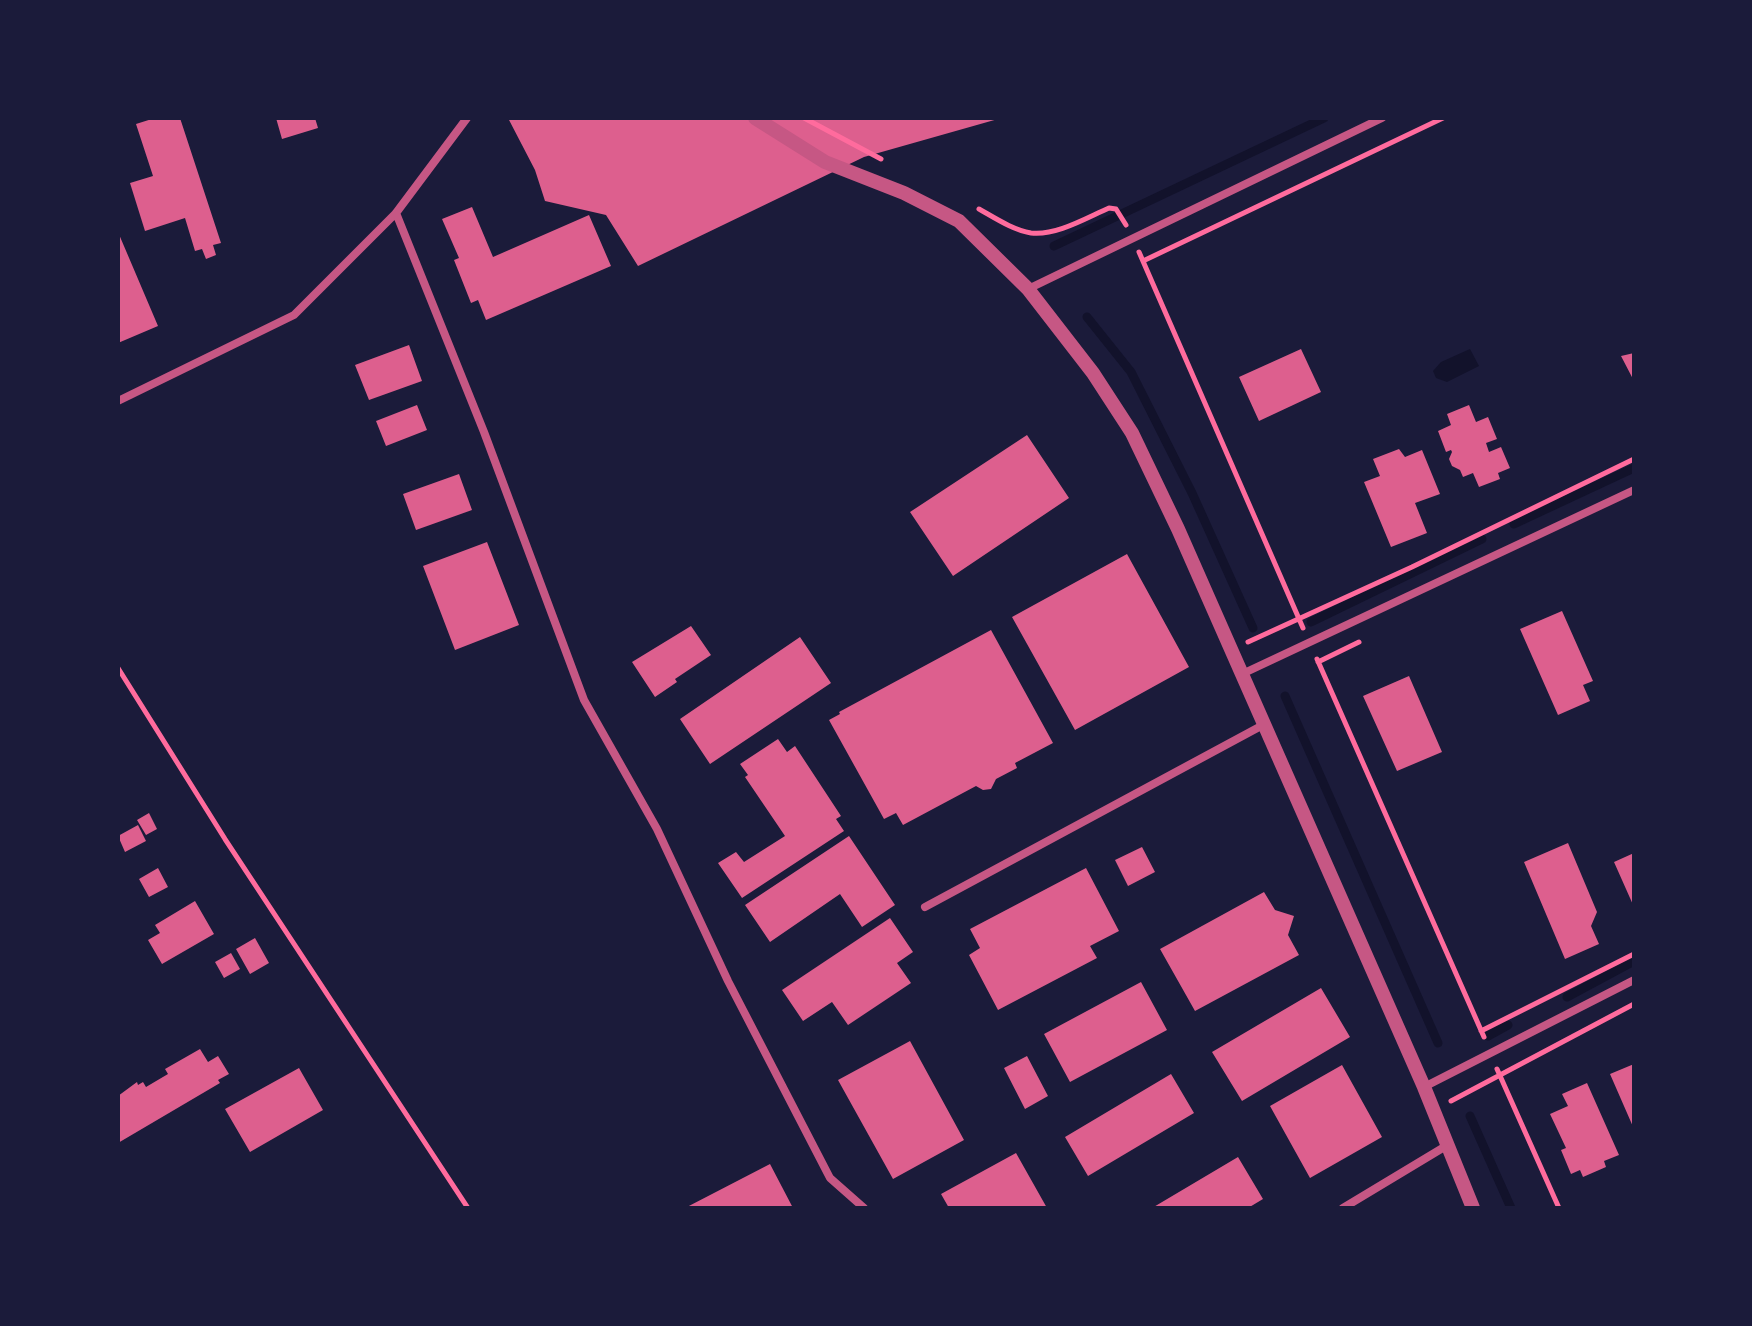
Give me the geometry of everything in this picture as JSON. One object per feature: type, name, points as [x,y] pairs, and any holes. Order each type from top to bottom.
[{"type":"street","points":[[118,401],[294,315],[396,213],[467,118]]},
{"type":"street","points":[[755,118],[825,162],[904,193],[959,221],[1028,289],[1093,373],[1132,433],[1232,650],[1424,1087],[1473,1208]]},
{"type":"street","points":[[1028,289],[1382,118]]},
{"type":"street","points":[[396,213],[484,432],[584,700],[657,829],[728,981],[830,1178],[864,1208]]},
{"type":"street","points":[[1242,674],[1634,490]]},
{"type":"street","points":[[925,907],[1263,725]]},
{"type":"street","points":[[1424,1087],[1634,980]]},
{"type":"street","points":[[1343,1208],[1446,1146]]},
{"type":"path","points":[[804,118],[889,163]]},
{"type":"path","points":[[1143,261],[1443,118]]},
{"type":"path","points":[[968,204],[1034,234],[1059,229],[1109,208],[1116,209],[1133,237],[1559,1208]]},
{"type":"path","points":[[1232,650],[1634,459]]},
{"type":"path","points":[[118,668],[225,839],[468,1208]]},
{"type":"path","points":[[1481,1031],[1634,954]]},
{"type":"path","points":[[1433,1111],[1634,1004]]},
{"type":"shaded area","points":[[1470,349],[1479,366],[1447,382],[1436,378],[1433,371],[1441,362]]},
{"type":"building","points":[[155,118],[180,118],[221,243],[213,245],[216,255],[206,259],[202,249],[195,251],[185,218],[145,231],[130,183],[153,176],[136,124]]},
{"type":"building","points":[[276,118],[315,118],[318,128],[282,139]]},
{"type":"building","points":[[508,118],[998,119],[864,157],[638,266],[606,215],[545,201],[535,170]]},
{"type":"building","points":[[472,207],[493,257],[589,215],[611,266],[486,320],[478,300],[471,303],[454,260],[459,258],[442,219]]},
{"type":"building","points":[[118,232],[158,326],[118,343]]},
{"type":"building","points":[[409,345],[422,381],[369,400],[355,365]]},
{"type":"building","points":[[1301,349],[1321,392],[1259,421],[1239,377]]},
{"type":"building","points":[[1634,353],[1634,381],[1621,356]]},
{"type":"building","points":[[417,405],[427,430],[386,446],[376,421]]},
{"type":"building","points":[[1469,405],[1476,422],[1488,417],[1497,439],[1486,443],[1489,452],[1501,447],[1510,468],[1498,473],[1500,479],[1479,487],[1473,473],[1463,477],[1460,470],[1452,466],[1449,459],[1452,452],[1446,452],[1438,431],[1451,425],[1447,414]]},
{"type":"building","points":[[1027,435],[1069,498],[953,576],[910,512]]},
{"type":"building","points":[[1399,449],[1405,457],[1422,450],[1440,494],[1415,503],[1427,533],[1391,547],[1364,482],[1380,476],[1373,459]]},
{"type":"building","points":[[459,474],[472,510],[416,530],[403,494]]},
{"type":"building","points":[[487,542],[519,625],[455,650],[423,566]]},
{"type":"building","points":[[1127,554],[1189,667],[1075,730],[1012,617]]},
{"type":"building","points":[[1562,611],[1593,681],[1583,685],[1590,701],[1558,715],[1520,629]]},
{"type":"building","points":[[691,626],[711,655],[655,697],[632,662]]},
{"type":"building","points":[[991,630],[1053,743],[1015,763],[1017,768],[996,779],[991,789],[983,790],[976,786],[903,825],[896,813],[884,819],[829,720]]},
{"type":"building","points":[[800,637],[831,683],[710,764],[680,719]]},
{"type":"building","points":[[1409,676],[1442,752],[1397,771],[1363,696]]},
{"type":"building","points":[[778,739],[787,752],[795,746],[841,816],[836,819],[844,831],[742,898],[718,863],[736,852],[744,862],[785,836],[745,777],[748,775],[740,764]]},
{"type":"building","points":[[149,813],[157,829],[146,835],[137,820]]},
{"type":"building","points":[[138,825],[146,841],[125,852],[118,836]]},
{"type":"building","points":[[849,836],[895,905],[862,927],[840,894],[770,942],[745,905]]},
{"type":"building","points":[[1568,843],[1597,912],[1591,926],[1599,944],[1565,959],[1524,862]]},
{"type":"building","points":[[1142,847],[1155,872],[1128,886],[1115,860]]},
{"type":"building","points":[[1634,853],[1634,907],[1614,862]]},
{"type":"building","points":[[158,868],[168,887],[149,897],[139,879]]},
{"type":"building","points":[[1086,868],[1119,931],[1090,946],[1097,958],[998,1010],[969,955],[980,948],[970,929]]},
{"type":"building","points":[[1264,892],[1275,910],[1294,916],[1288,935],[1299,955],[1195,1011],[1160,949]]},
{"type":"building","points":[[195,901],[214,934],[162,964],[148,940],[160,933],[155,925]]},
{"type":"building","points":[[890,918],[913,952],[897,963],[911,983],[848,1025],[832,1002],[803,1021],[782,990]]},
{"type":"building","points":[[255,938],[269,963],[250,974],[236,949]]},
{"type":"building","points":[[231,953],[240,969],[224,978],[215,962]]},
{"type":"building","points":[[1141,982],[1167,1030],[1070,1082],[1044,1034]]},
{"type":"building","points":[[1321,988],[1350,1037],[1242,1101],[1212,1052]]},
{"type":"building","points":[[910,1041],[964,1140],[893,1179],[838,1080]]},
{"type":"building","points":[[200,1049],[208,1062],[218,1056],[229,1074],[218,1080],[220,1083],[118,1143],[118,1096],[137,1082],[138,1085],[143,1082],[146,1087],[168,1074],[165,1069]]},
{"type":"building","points":[[1027,1056],[1048,1096],[1025,1109],[1004,1068]]},
{"type":"building","points":[[1634,1064],[1634,1129],[1610,1074]]},
{"type":"building","points":[[1342,1065],[1382,1137],[1310,1178],[1270,1106]]},
{"type":"building","points":[[299,1068],[323,1110],[250,1152],[225,1109]]},
{"type":"building","points":[[1171,1074],[1194,1113],[1088,1176],[1065,1137]]},
{"type":"building","points":[[1587,1083],[1619,1155],[1604,1161],[1606,1167],[1583,1177],[1580,1170],[1571,1174],[1561,1150],[1566,1148],[1550,1114],[1568,1106],[1562,1094]]},
{"type":"building","points":[[1016,1153],[1047,1208],[949,1208],[941,1194]]},
{"type":"building","points":[[1238,1157],[1263,1199],[1248,1208],[1152,1208]]},
{"type":"building","points":[[770,1164],[793,1208],[685,1208]]},
{"type":"waterway","points":[[1054,246],[1324,118]]},
{"type":"waterway","points":[[1087,317],[1131,372],[1192,493],[1253,628]]},
{"type":"waterway","points":[[1514,524],[1634,468]]},
{"type":"waterway","points":[[1311,622],[1482,539]]},
{"type":"waterway","points":[[1285,696],[1438,1043]]},
{"type":"waterway","points":[[1567,997],[1634,961]]},
{"type":"waterway","points":[[1488,1036],[1508,1025]]},
{"type":"waterway","points":[[1470,1116],[1511,1208]]}]
